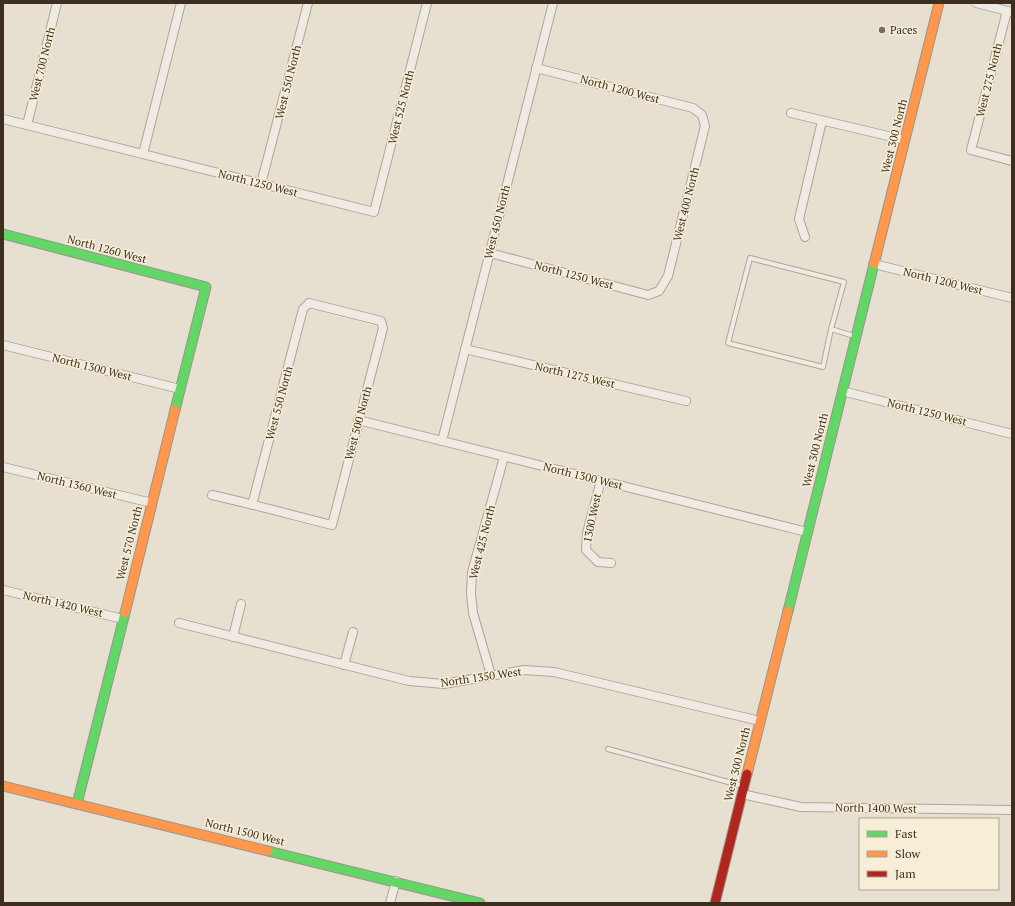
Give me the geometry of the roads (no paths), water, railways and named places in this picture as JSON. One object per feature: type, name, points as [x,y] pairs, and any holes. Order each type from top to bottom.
[{"type":"street","name":"West 700 North","points":[[27,125],[57,3]]},
{"type":"street","points":[[143,154],[181,3]]},
{"type":"street","name":"West 550 North","points":[[261,184],[308,3]]},
{"type":"street","name":"West 525 North","points":[[374,212],[427,3]]},
{"type":"street","name":"West 450 North","points":[[442,441],[553,3]]},
{"type":"street","name":"West 300 North","points":[[715,903],[939,3]]},
{"type":"street","points":[[976,3],[1009,12]]},
{"type":"street","name":"West 275 North","points":[[1009,12],[971,150],[1012,161]]},
{"type":"street","name":"North 1200 West","points":[[536,68],[693,108],[702,115]]},
{"type":"street","points":[[790,113],[905,140]]},
{"type":"street","name":"West 400 North","points":[[659,291],[668,276],[705,126],[702,115]]},
{"type":"street","name":"North 1250 West","points":[[3,119],[374,212]]},
{"type":"street","points":[[805,237],[799,219],[822,120]]},
{"type":"street","name":"North 1260 West","points":[[3,234],[206,287]]},
{"type":"street","name":"North 1250 West","points":[[490,253],[648,295],[659,291]]},
{"type":"street","name":"North 1200 West","points":[[874,264],[1012,298]]},
{"type":"street","name":"West 570 North","points":[[76,804],[206,287]]},
{"type":"street","name":"West 550 North","points":[[252,504],[303,309],[309,303],[381,321]]},
{"type":"street","name":"West 500 North","points":[[252,504],[332,524],[383,328],[381,321]]},
{"type":"street","name":"North 1300 West","points":[[3,345],[180,390]]},
{"type":"street","name":"North 1275 West","points":[[465,349],[686,401]]},
{"type":"street","name":"North 1250 West","points":[[842,391],[1012,434]]},
{"type":"street","name":"North 1300 West","points":[[358,420],[807,532]]},
{"type":"street","name":"West 425 North","points":[[491,675],[473,614],[471,593],[472,572],[504,457]]},
{"type":"street","name":"North 1360 West","points":[[3,467],[152,503]]},
{"type":"street","name":"1300 West","points":[[601,480],[587,533],[586,550],[598,562],[612,563]]},
{"type":"street","points":[[212,494],[252,504]]},
{"type":"street","name":"North 1420 West","points":[[3,590],[123,619]]},
{"type":"street","points":[[233,637],[241,604]]},
{"type":"street","name":"North 1350 West","points":[[179,623],[409,681],[444,684],[524,670],[554,672],[760,721]]},
{"type":"street","points":[[344,665],[352,632]]},
{"type":"street","name":"North 1500 West","points":[[3,786],[396,881],[480,903]]},
{"type":"street","name":"North 1400 West","points":[[743,790],[801,807],[1012,810]]},
{"type":"street","points":[[390,903],[396,881]]},
{"type":"lane","points":[[750,258],[844,282],[831,329],[823,367],[728,343],[750,258]]},
{"type":"lane","points":[[831,329],[856,336]]},
{"type":"lane","points":[[608,749],[743,790]]},
{"type":"place","name":"Paces","points":[[882,30]]}]
